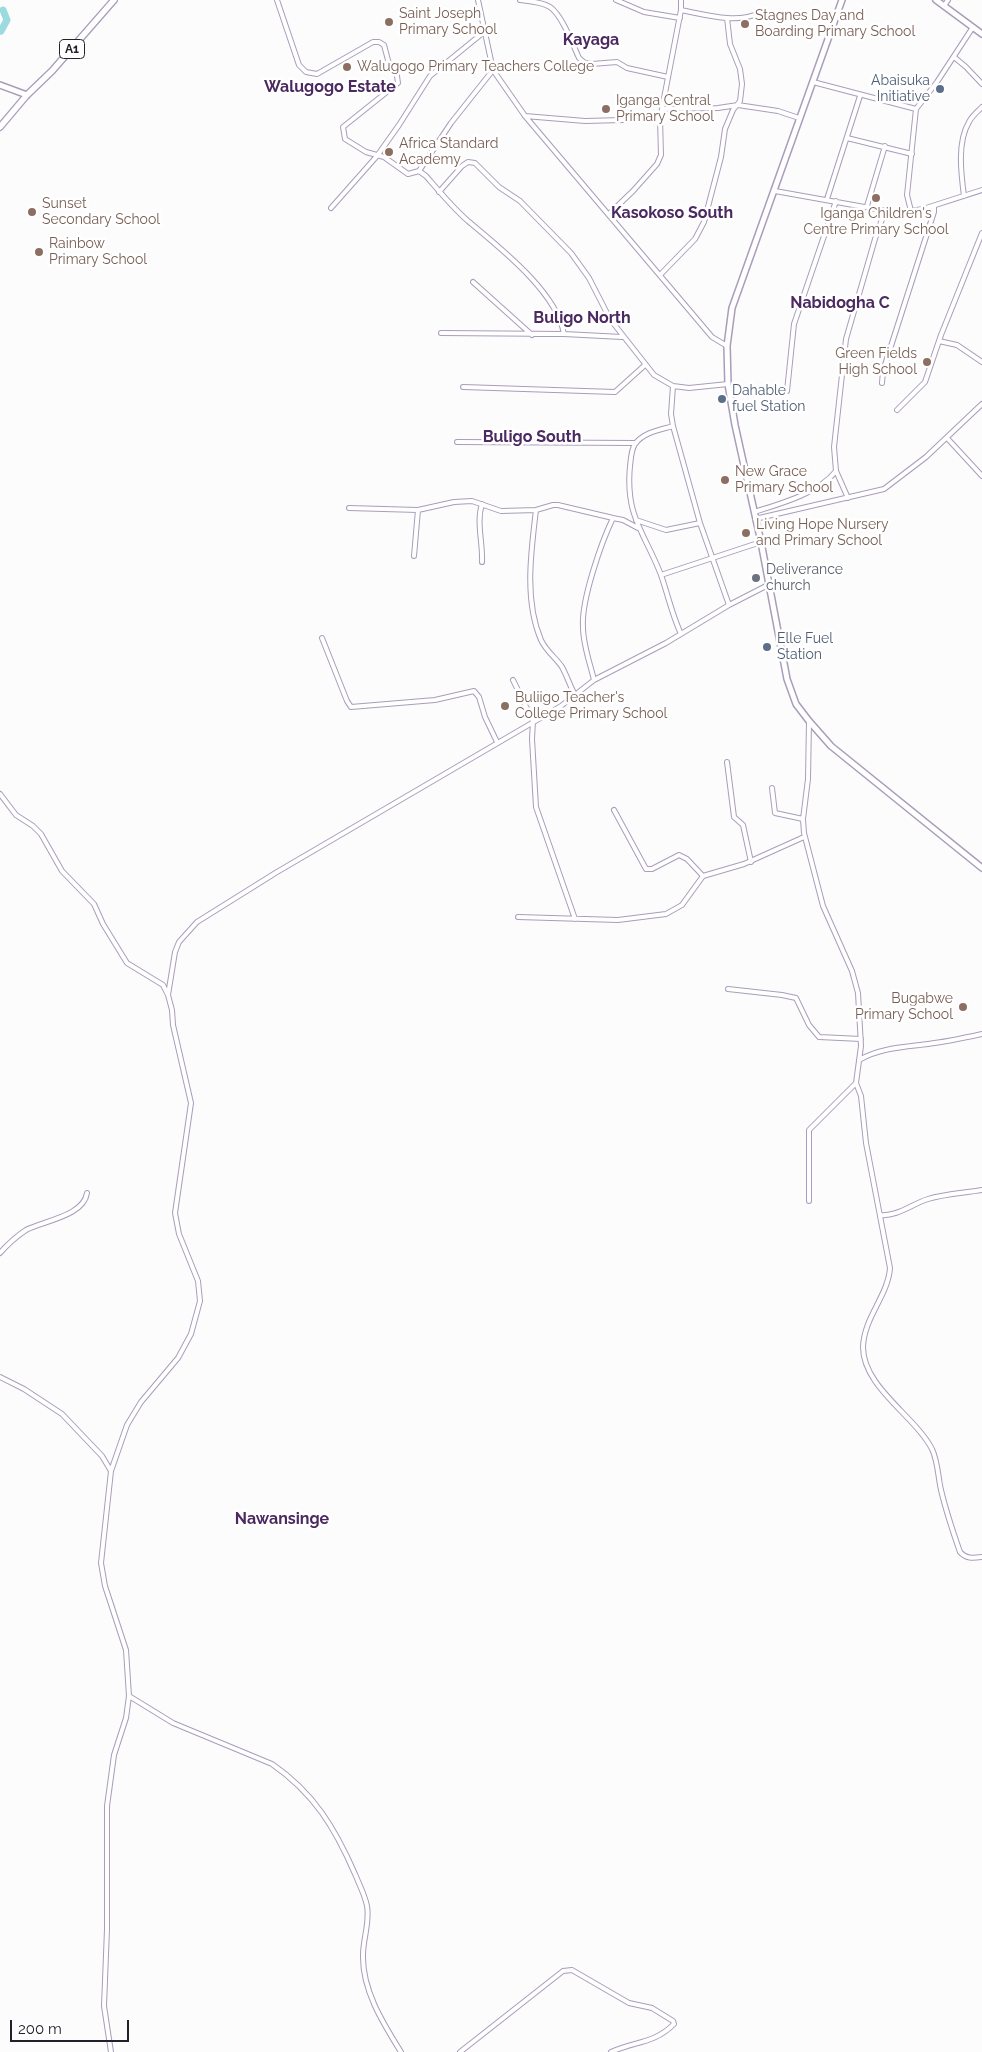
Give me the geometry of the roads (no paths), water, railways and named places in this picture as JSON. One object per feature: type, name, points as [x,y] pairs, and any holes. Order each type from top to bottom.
[{"type":"main road","name":"A1","points":[[0,127],[114,0]]},
{"type":"street","points":[[277,0],[299,65],[306,72],[317,74],[373,42],[379,42],[384,45],[398,83],[343,127],[345,138],[352,144],[377,156],[384,157],[408,174],[419,171],[451,123],[493,70]]},
{"type":"street","points":[[478,0],[493,70],[525,116],[712,337],[726,346]]},
{"type":"street","points":[[520,0],[552,8],[579,58],[585,62],[592,64],[617,62],[627,68],[668,77]]},
{"type":"street","points":[[616,0],[644,12],[680,18]]},
{"type":"street","points":[[609,214],[657,164],[662,148],[660,120],[680,18],[681,0]]},
{"type":"street","points":[[842,0],[731,313],[726,346],[728,384],[787,679],[796,704],[808,721],[831,746],[982,868]]},
{"type":"street","points":[[936,0],[982,34]]},
{"type":"street","points":[[944,6],[948,0]]},
{"type":"street","points":[[681,10],[728,18],[747,18],[760,13]]},
{"type":"street","points":[[660,275],[695,239],[704,222],[721,157],[725,129],[733,110],[738,105],[743,90],[740,69],[730,44],[728,18]]},
{"type":"street","points":[[911,211],[907,195],[916,109],[937,82],[973,27]]},
{"type":"street","points":[[331,208],[377,156],[430,76],[484,32]]},
{"type":"street","points":[[954,57],[982,84]]},
{"type":"street","points":[[813,82],[860,96],[916,109]]},
{"type":"street","points":[[0,85],[27,95]]},
{"type":"street","points":[[827,199],[860,96]]},
{"type":"street","points":[[663,109],[718,108],[738,105],[778,111],[799,118]]},
{"type":"street","points":[[964,196],[961,169],[964,135],[968,123],[982,107]]},
{"type":"street","points":[[525,116],[585,121],[660,120]]},
{"type":"street","points":[[847,138],[912,154]]},
{"type":"street","points":[[867,206],[885,146]]},
{"type":"street","points":[[440,192],[462,166],[468,162],[476,163],[499,187],[520,201],[571,253],[589,278],[610,320],[654,375],[673,386],[688,388],[728,384]]},
{"type":"street","points":[[419,171],[426,176],[467,220],[497,243],[523,269],[558,314],[564,334]]},
{"type":"street","points":[[775,191],[898,213],[934,206],[982,190]]},
{"type":"street","points":[[787,391],[794,324],[836,201]]},
{"type":"street","points":[[882,383],[883,371],[934,212],[934,206]]},
{"type":"street","points":[[848,498],[836,471],[834,447],[846,338],[885,211]]},
{"type":"street","points":[[897,410],[925,382],[939,341],[982,233]]},
{"type":"street","points":[[978,244],[982,249]]},
{"type":"street","points":[[473,282],[532,335]]},
{"type":"street","points":[[441,334],[564,334],[622,337]]},
{"type":"street","points":[[939,341],[957,345],[982,362]]},
{"type":"street","points":[[462,387],[615,392],[646,365]]},
{"type":"street","points":[[673,386],[671,414],[673,426],[700,523],[729,605]]},
{"type":"street","points":[[755,519],[884,489],[926,457],[982,404]]},
{"type":"street","points":[[673,426],[649,433],[636,443],[631,454],[629,481],[638,528],[661,575],[681,634]]},
{"type":"street","points":[[947,438],[982,476]]},
{"type":"street","points":[[457,442],[636,443]]},
{"type":"street","points":[[754,512],[780,504],[826,483],[836,471]]},
{"type":"street","points":[[349,508],[418,510],[454,502],[472,501],[501,512],[536,510],[558,505],[624,520],[638,528]]},
{"type":"street","points":[[482,504],[479,519],[482,539],[482,562]]},
{"type":"street","points":[[414,556],[418,510]]},
{"type":"street","points":[[536,510],[530,573],[531,597],[535,617],[541,639],[547,650],[563,669],[575,695]]},
{"type":"street","points":[[594,680],[584,641],[582,616],[605,534],[613,518]]},
{"type":"street","points":[[636,520],[666,530],[700,523]]},
{"type":"street","points":[[661,575],[761,542]]},
{"type":"street","points":[[168,995],[175,952],[184,936],[197,922],[277,872],[561,706],[594,680],[768,585]]},
{"type":"street","points":[[322,638],[347,702],[351,707],[434,700],[474,691],[479,697],[485,718],[497,742]]},
{"type":"street","points":[[513,680],[533,721],[532,739],[536,807],[570,899],[575,919]]},
{"type":"street","points":[[808,721],[808,779],[803,819],[804,836],[823,906],[855,982],[861,1039],[856,1083],[861,1096],[866,1143],[888,1254],[889,1281],[866,1327],[863,1346],[865,1358],[869,1370],[882,1389],[931,1449],[941,1491],[960,1552],[970,1558],[982,1557]]},
{"type":"street","points":[[727,762],[734,817],[743,825],[751,862]]},
{"type":"street","points":[[772,788],[774,813],[803,819]]},
{"type":"street","points":[[0,794],[16,815],[33,826],[41,834],[62,871],[94,904],[103,924],[128,964],[162,985],[168,995],[191,1103],[175,1213],[179,1234],[198,1281],[200,1301],[191,1334],[178,1358],[141,1402],[127,1425],[111,1471],[101,1562],[105,1586],[126,1650],[129,1696],[126,1718],[113,1762],[107,1806],[107,1929],[104,2006],[112,2052]]},
{"type":"street","points":[[614,810],[646,869],[652,870],[679,855],[687,860],[703,876]]},
{"type":"street","points":[[518,917],[618,920],[666,914],[682,905],[703,876],[751,862],[804,836]]},
{"type":"street","points":[[728,989],[796,998],[809,1025],[819,1037],[861,1039]]},
{"type":"street","points":[[859,1060],[870,1054],[894,1048],[929,1044],[982,1034]]},
{"type":"street","points":[[809,1201],[809,1130],[856,1083]]},
{"type":"street","points":[[880,1215],[908,1208],[928,1199],[982,1190]]},
{"type":"street","points":[[0,1253],[26,1230],[66,1216],[81,1204],[87,1197],[87,1193]]},
{"type":"street","points":[[0,1377],[24,1388],[62,1414],[102,1456],[111,1471]]},
{"type":"street","points":[[129,1696],[173,1723],[272,1764],[284,1772],[318,1804],[343,1844],[368,1906],[362,1957],[371,1999],[401,2052]]},
{"type":"street","points":[[460,2052],[563,1971],[567,1970],[572,1970],[629,2003],[652,2008],[673,2021],[674,2024],[655,2039],[641,2041],[611,2052]]},
{"type":"waterway","points":[[1,31],[7,20],[3,10]]},
{"type":"place","name":"Saint Joseph Primary School","points":[[389,22]]},
{"type":"place","name":"Stagnes Day and Boarding Primary School","points":[[745,24]]},
{"type":"place","name":"Walugogo Primary Teachers College","points":[[347,67]]},
{"type":"place","name":"Abaisuka Initiative","points":[[940,89]]},
{"type":"place","name":"Iganga Central Primary School","points":[[606,109]]},
{"type":"place","name":"Africa Standard Academy","points":[[389,152]]},
{"type":"place","name":"Iganga Children's Centre Primary School","points":[[876,198]]},
{"type":"place","name":"Sunset Secondary School","points":[[32,212]]},
{"type":"place","name":"Rainbow Primary School","points":[[39,252]]},
{"type":"place","name":"Green Fields High School","points":[[927,362]]},
{"type":"place","name":"Dahable fuel Station","points":[[722,399]]},
{"type":"place","name":"New Grace Primary School","points":[[725,480]]},
{"type":"place","name":"Living Hope Nursery and Primary School","points":[[746,533]]},
{"type":"place","name":"Deliverance church","points":[[756,578]]},
{"type":"place","name":"Elle Fuel Station","points":[[767,647]]},
{"type":"place","name":"Buliigo Teacher's College Primary School","points":[[505,706]]},
{"type":"place","name":"Bugabwe Primary School","points":[[963,1007]]},
{"type":"district","name":"Kayaga","points":[[591,40]]},
{"type":"district","name":"Walugogo Estate","points":[[330,87]]},
{"type":"district","name":"Kasokoso South","points":[[672,213]]},
{"type":"district","name":"Nabidogha C","points":[[840,303]]},
{"type":"district","name":"Buligo North","points":[[582,318]]},
{"type":"district","name":"Buligo South","points":[[532,437]]},
{"type":"district","name":"Nawansinge","points":[[282,1519]]}]
